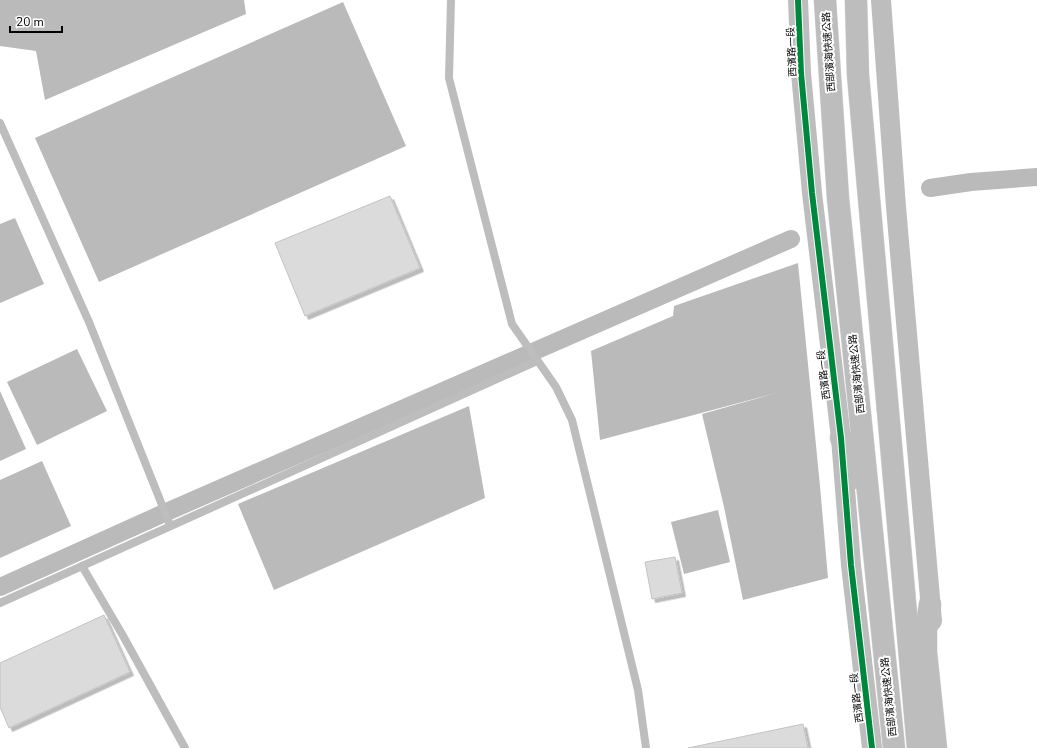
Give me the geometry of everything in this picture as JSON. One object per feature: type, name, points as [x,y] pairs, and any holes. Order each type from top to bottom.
[{"type":"highway","name":"西部濱海快速公路","points":[[825,0],[838,198],[894,748]]},
{"type":"highway","points":[[856,0],[858,75],[918,748]]},
{"type":"highway","points":[[841,438],[857,466],[869,603],[883,641]]},
{"type":"highway","points":[[930,604],[926,631],[926,652],[936,748]]},
{"type":"street","name":"西濱路一段","points":[[798,0],[802,73],[812,193],[841,438],[851,565],[872,748]]},
{"type":"street","points":[[881,0],[896,207],[930,604],[945,748]]},
{"type":"lane","points":[[451,0],[449,78],[512,324],[556,388],[572,420],[638,690],[646,748]]},
{"type":"lane","points":[[0,123],[89,322],[170,526]]},
{"type":"lane","points":[[0,603],[538,361]]},
{"type":"lane","points":[[82,566],[122,634],[185,748]]},
{"type":"shaded area","points":[[0,0],[244,0],[246,14],[45,100],[36,51],[0,46]]},
{"type":"shaded area","points":[[343,2],[406,146],[99,282],[35,138]]},
{"type":"shaded area","points":[[15,218],[44,284],[0,303],[0,224]]},
{"type":"shaded area","points":[[798,263],[828,578],[743,600],[724,507],[702,414],[780,392],[600,440],[591,351],[673,316],[674,306]]},
{"type":"shaded area","points":[[77,349],[107,411],[37,445],[7,382]]},
{"type":"shaded area","points":[[0,391],[26,449],[0,461]]},
{"type":"shaded area","points":[[469,406],[485,498],[274,590],[238,504]]},
{"type":"shaded area","points":[[42,461],[71,526],[0,558],[0,480]]},
{"type":"shaded area","points":[[718,510],[730,562],[684,574],[671,522]]},
{"type":"building","points":[[390,196],[420,268],[305,316],[275,243]]},
{"type":"building","points":[[675,557],[682,593],[652,599],[645,562]]},
{"type":"building","points":[[104,615],[130,672],[9,728],[0,707],[0,663]]},
{"type":"building","points":[[803,724],[808,748],[688,748]]},
{"type":"waterway","points":[[930,188],[971,182],[1037,177]]},
{"type":"waterway","points":[[0,587],[162,514],[791,239]]},
{"type":"cycle path","points":[[798,0],[801,73],[812,193],[841,438],[851,565],[872,748]]}]
